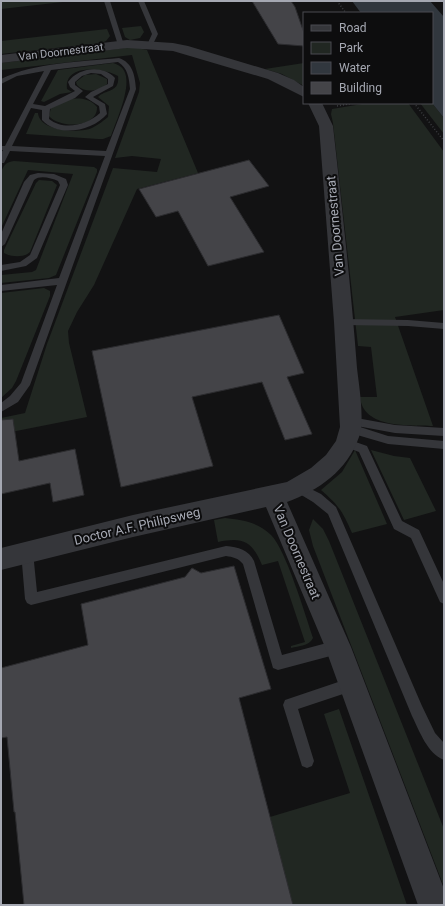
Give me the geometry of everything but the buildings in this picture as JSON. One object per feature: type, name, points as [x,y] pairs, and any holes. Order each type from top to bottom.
[{"type":"street","name":"Van Doornestraat","points":[[1,59],[121,45],[150,45],[188,50],[273,76],[289,83],[303,92]]},
{"type":"street","name":"Van Doornestraat","points":[[315,104],[322,113],[326,126],[356,435],[323,473],[301,486],[273,496],[353,684],[434,905]]},
{"type":"street","name":"Doctor A.F. Philipsweg","points":[[1,558],[132,526],[273,496]]},
{"type":"lane","points":[[107,1],[121,45]]},
{"type":"lane","points":[[141,1],[155,34],[150,45]]},
{"type":"lane","points":[[1,82],[23,72],[49,67],[119,60],[127,64],[132,78],[133,89],[25,385],[14,400],[1,408]]},
{"type":"lane","points":[[1,161],[4,148],[29,106],[49,67]]},
{"type":"lane","points":[[76,94],[72,86],[72,82],[78,75],[97,72],[109,75],[112,78],[108,88],[90,95],[76,94],[60,99],[46,108],[44,113],[45,119],[49,123],[65,128],[84,127],[98,119],[102,114],[103,109],[102,105],[90,95]]},
{"type":"lane","points":[[29,106],[46,108]]},
{"type":"lane","points":[[4,148],[110,154]]},
{"type":"lane","points":[[1,244],[28,182],[34,176],[55,177],[63,181],[64,185],[34,256],[21,266],[1,268]]},
{"type":"lane","points":[[1,288],[63,281]]},
{"type":"lane","points":[[344,322],[408,323],[444,326]]},
{"type":"lane","points":[[356,435],[395,429],[444,432]]},
{"type":"lane","points":[[356,435],[388,440],[444,445]]},
{"type":"lane","points":[[356,435],[398,525],[415,534],[444,598]]},
{"type":"lane","points":[[297,487],[317,498],[332,511],[416,710],[430,738],[444,753]]},
{"type":"lane","points":[[27,552],[31,599],[226,551],[236,552],[244,555],[248,561],[278,663],[338,647]]},
{"type":"lane","points":[[307,761],[290,704],[353,684]]},
{"type":"path","points":[[337,1],[345,12]]},
{"type":"path","points":[[415,104],[444,141]]},
{"type":"green space","points":[[72,1],[1,9],[1,2]]},
{"type":"green space","points":[[141,26],[144,32],[140,38],[130,40],[125,37],[122,28]]},
{"type":"green space","points":[[107,29],[110,36],[106,41],[101,43],[1,54],[1,41]]},
{"type":"green space","points":[[125,48],[147,50],[198,173],[137,189],[94,285],[77,312],[68,331],[69,343],[87,417],[1,434],[1,418],[25,413],[47,344],[113,168],[157,172],[161,159],[132,156],[115,158],[139,92],[140,83],[132,55],[1,70],[1,63]]},
{"type":"green space","points":[[113,63],[121,67],[125,73],[126,90],[111,136],[98,139],[26,134],[35,113],[38,113],[40,119],[45,124],[60,130],[69,131],[86,130],[92,128],[108,117],[109,106],[98,97],[101,94],[115,88],[118,81],[118,76],[104,71],[78,71],[72,75],[68,81],[67,89],[72,92],[60,94],[44,102],[41,101],[58,70]]},
{"type":"green space","points":[[303,63],[303,85],[282,74],[265,69]]},
{"type":"green space","points":[[96,74],[107,79],[107,84],[104,87],[96,90],[87,90],[80,88],[77,85],[76,82],[85,75]]},
{"type":"green space","points":[[69,99],[88,100],[97,107],[96,114],[85,123],[78,124],[61,123],[49,116],[51,108]]},
{"type":"green space","points":[[362,104],[409,104],[444,152],[444,310],[395,317],[433,426],[389,423],[378,420],[369,415],[363,407],[360,397],[377,397],[371,347],[358,346],[331,114],[332,109]]},
{"type":"green space","points":[[421,104],[433,104],[444,118],[444,134]]},
{"type":"green space","points":[[14,161],[94,167],[97,169],[97,172],[56,275],[49,278],[1,283],[1,275],[32,272],[36,270],[73,174],[28,170],[1,228],[1,172],[6,164]]},
{"type":"green space","points":[[39,180],[52,181],[57,185],[30,252],[21,256],[14,256],[4,253],[4,250],[36,183]]},
{"type":"green space","points":[[44,288],[50,291],[50,296],[16,381],[12,388],[1,398],[1,293]]},
{"type":"green space","points":[[355,450],[387,524],[352,533],[340,509],[321,490],[342,472]]},
{"type":"green space","points":[[371,450],[394,456],[410,458],[436,511],[404,520]]},
{"type":"green space","points":[[225,518],[255,524],[271,535],[277,543],[295,583],[313,638],[309,643],[291,648],[291,646],[305,642],[278,561],[262,565],[254,551],[246,543],[234,540],[218,542],[214,520]]},
{"type":"green space","points":[[313,519],[323,529],[329,541],[444,829],[444,887],[313,546],[309,530]]},
{"type":"green space","points":[[339,709],[407,905],[76,905],[250,823],[350,793],[324,714]]},
{"type":"water","points":[[352,1],[430,1],[444,17],[444,118],[433,104],[433,12],[360,12]]}]
